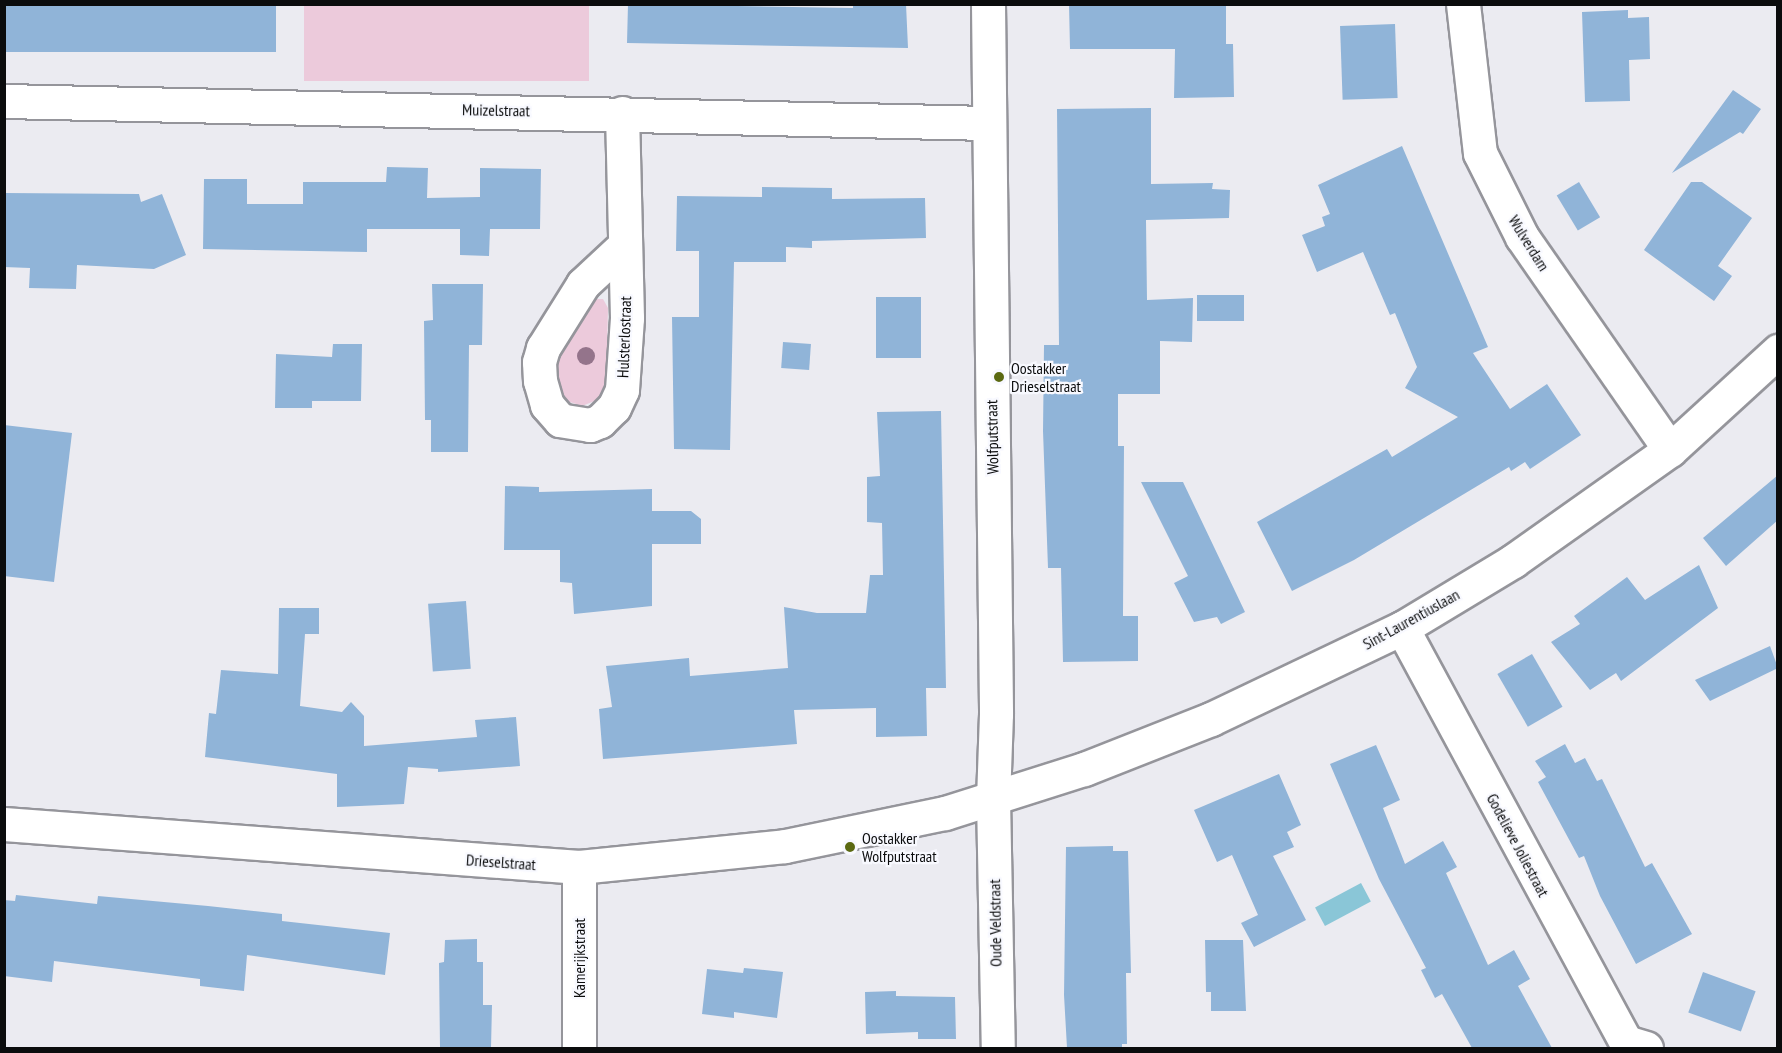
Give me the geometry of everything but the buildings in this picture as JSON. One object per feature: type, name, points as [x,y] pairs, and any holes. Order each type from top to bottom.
[{"type":"street","name":"Wolfputstraat","points":[[988,4],[996,714],[993,798]]},
{"type":"street","name":"Wulverdam","points":[[1463,4],[1480,153],[1522,237],[1670,450]]},
{"type":"street","name":"Muizelstraat","points":[[4,101],[622,113],[988,123]]},
{"type":"street","name":"Hulsterlostraat","points":[[622,113],[627,318],[622,390],[614,407],[600,421],[580,424],[560,420],[547,405],[540,381],[539,362],[543,348],[583,284],[624,246]]},
{"type":"street","name":"Sint-Laurentiuslaan","points":[[993,798],[1084,769],[1211,719],[1402,628],[1513,561],[1670,450],[1778,351]]},
{"type":"street","name":"Godelieve Joliestraat","points":[[1402,628],[1626,1042],[1646,1048]]},
{"type":"street","name":"Drieselstraat","points":[[4,824],[579,867],[786,846],[935,816],[993,798]]},
{"type":"street","name":"Oude Veldstraat","points":[[993,798],[999,1048]]},
{"type":"street","name":"Kamerijkstraat","points":[[579,867],[579,1048]]},
{"type":"shaded area","points":[[304,5],[589,5],[589,81],[304,81]]},
{"type":"shaded area","points":[[590,299],[603,299],[608,308],[606,386],[597,400],[582,406],[567,401],[559,389],[556,345]]},
{"type":"water","points":[[1361,883],[1371,902],[1325,926],[1315,907]]},
{"type":"place","name":"Oostakker Drieselstraat","points":[[999,377]]},
{"type":"place","name":"Oostakker Wolfputstraat","points":[[850,847]]}]
